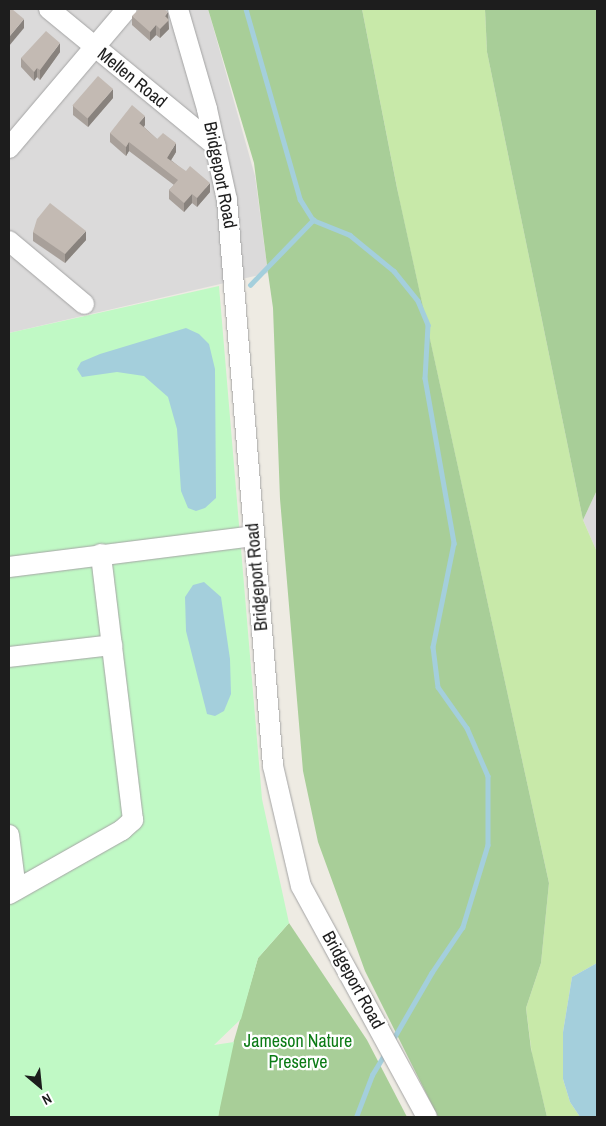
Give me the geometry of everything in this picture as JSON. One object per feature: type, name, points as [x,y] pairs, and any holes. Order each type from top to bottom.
[{"type":"street","name":"Mellen Road","points":[[49,9],[216,146]]},
{"type":"street","points":[[9,148],[127,9]]},
{"type":"street","name":"Bridgeport Road","points":[[178,9],[216,146],[227,200],[235,268],[253,536],[273,766],[301,886],[427,1117]]},
{"type":"street","points":[[9,241],[84,304]]},
{"type":"street","points":[[9,567],[253,536]]},
{"type":"street","points":[[9,836],[13,892],[122,830],[133,820],[101,554]]},
{"type":"street","points":[[9,657],[112,645]]},
{"type":"shaded area","points":[[9,9],[208,9],[255,176],[268,273],[9,333]]},
{"type":"shaded area","points":[[597,490],[597,552],[583,520]]},
{"type":"green space","points":[[208,9],[362,9],[397,188],[549,883],[541,963],[526,1008],[531,1049],[547,1117],[438,1117],[365,971],[318,842],[303,771],[280,499],[273,308],[254,163]]},
{"type":"green space","points":[[362,9],[485,9],[487,52],[583,520],[597,552],[597,963],[572,977],[563,1032],[563,1079],[570,1102],[580,1117],[547,1117],[532,1055],[526,1008],[541,963],[549,883],[399,198]]},
{"type":"green space","points":[[485,9],[597,9],[597,490],[583,520],[487,52]]},
{"type":"green space","points":[[219,286],[262,799],[289,923],[258,958],[241,1019],[214,1045],[234,1042],[218,1117],[9,1117],[9,333]]},
{"type":"green space","name":"Jameson Nature Preserve","points":[[289,923],[367,1040],[407,1117],[218,1117],[226,1068],[258,958]]},
{"type":"water","points":[[186,328],[199,334],[209,344],[215,369],[216,498],[205,508],[196,511],[188,508],[181,491],[177,429],[168,397],[144,376],[117,372],[82,377],[77,369],[81,362],[100,354]]},
{"type":"water","points":[[204,582],[221,597],[230,659],[231,694],[224,711],[215,716],[207,714],[186,631],[185,597],[193,585]]},
{"type":"water","points":[[597,963],[597,1117],[580,1117],[570,1102],[563,1079],[563,1032],[572,977]]},
{"type":"building","points":[[9,9],[12,9],[24,19],[9,37]]},
{"type":"building","points":[[139,9],[164,9],[168,12],[165,16],[169,20],[160,29],[156,25],[150,32],[132,16]]},
{"type":"building","points":[[46,31],[60,43],[40,70],[37,68],[34,72],[21,58]]},
{"type":"building","points":[[98,76],[113,89],[88,119],[72,105]]},
{"type":"building","points":[[132,105],[145,116],[139,123],[157,139],[163,133],[176,143],[167,158],[186,171],[190,166],[210,183],[197,198],[192,194],[184,203],[169,190],[178,180],[129,142],[126,147],[110,133]]},
{"type":"building","points":[[50,203],[86,231],[65,254],[33,232],[37,219]]},
{"type":"waterway","points":[[246,9],[300,199],[313,220],[350,235],[394,271],[418,301],[428,325],[425,378],[454,543],[433,647],[438,687],[467,728],[488,776],[488,845],[463,927],[432,973],[392,1042]]},
{"type":"waterway","points":[[250,285],[313,220]]},
{"type":"waterway","points":[[356,1117],[372,1075],[385,1053]]}]
